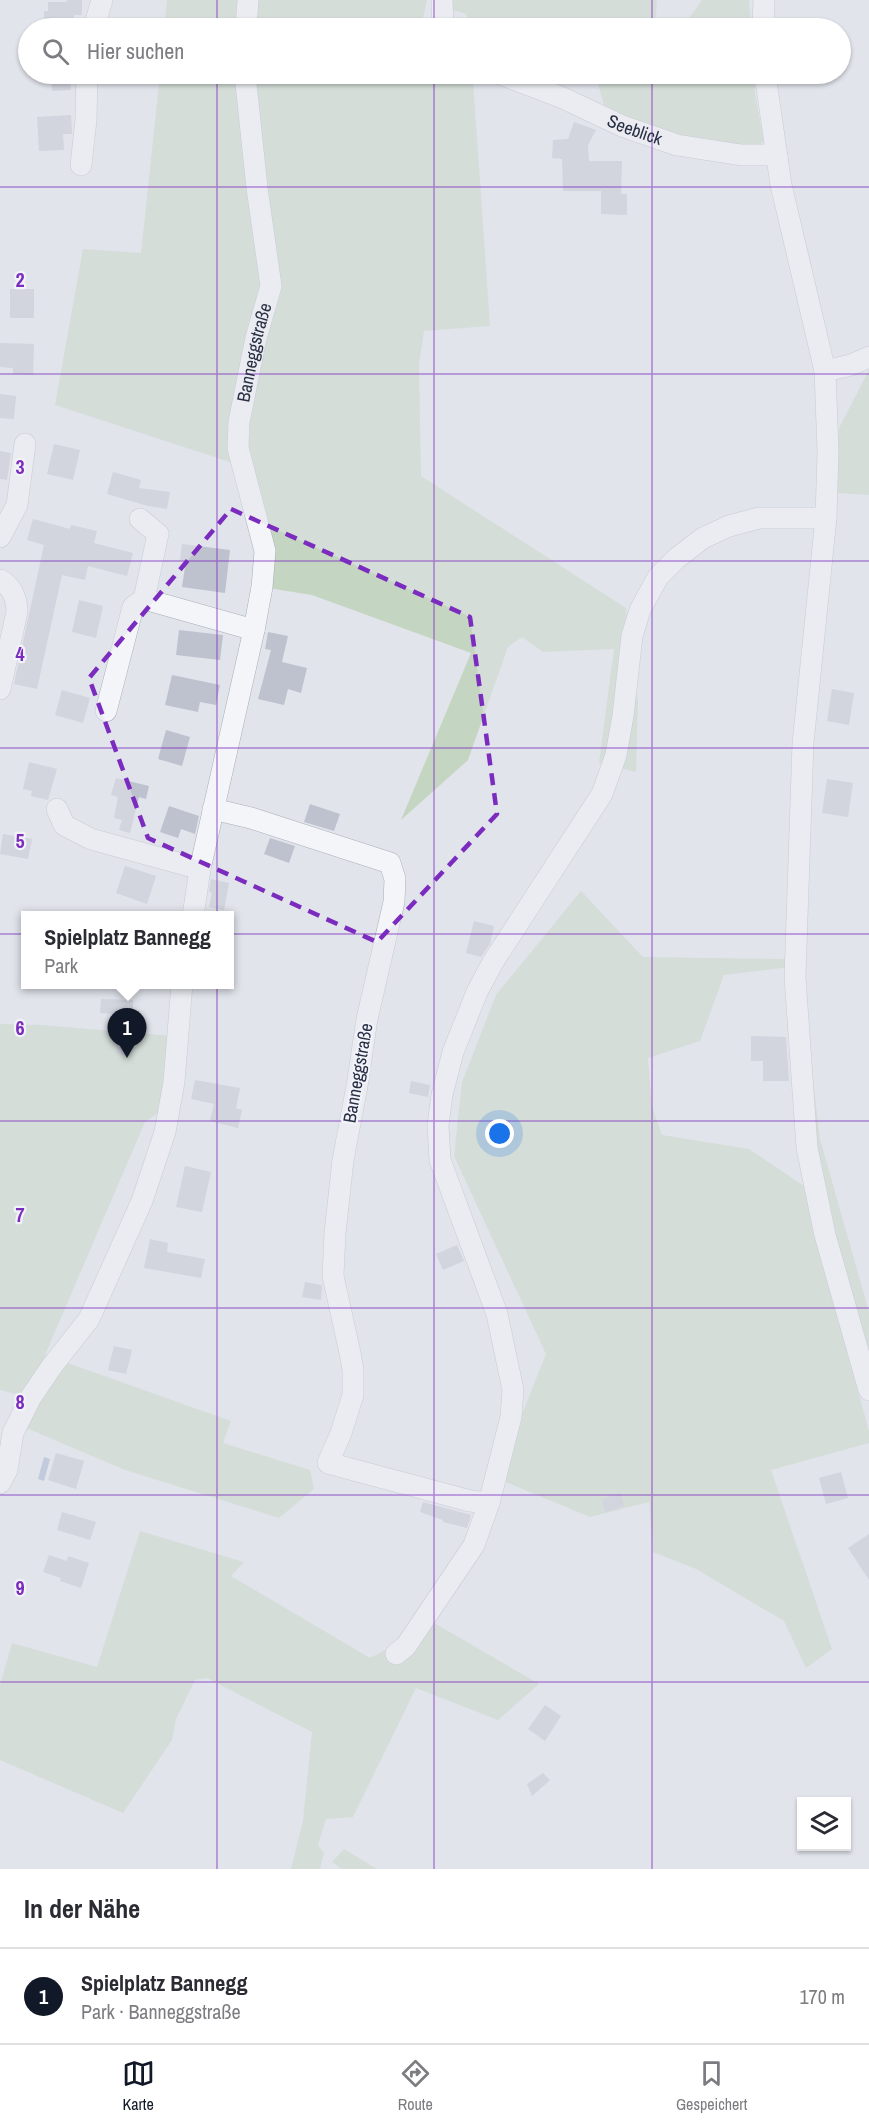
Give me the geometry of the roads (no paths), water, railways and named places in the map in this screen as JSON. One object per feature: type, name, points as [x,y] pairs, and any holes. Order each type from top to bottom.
[{"type":"street","points":[[97,18],[102,0]]},
{"type":"street","points":[[247,18],[248,0]]},
{"type":"street","points":[[442,0],[443,18]]},
{"type":"street","points":[[764,0],[764,18]]},
{"type":"street","points":[[81,165],[87,84]]},
{"type":"street","name":"Banneggstraße","points":[[194,911],[213,809],[254,630],[262,587],[265,552],[238,448],[239,422],[256,338],[271,286],[246,84]]},
{"type":"street","name":"Seeblick","points":[[526,84],[563,98],[622,126],[677,145],[741,155],[777,155]]},
{"type":"street","points":[[766,84],[781,185],[825,371],[828,452],[826,518],[803,743],[795,977],[807,1148],[825,1235],[869,1390]]},
{"type":"street","points":[[825,371],[851,365],[869,357]]},
{"type":"street","points":[[0,537],[17,505],[25,444]]},
{"type":"street","points":[[396,1654],[406,1646],[474,1545],[489,1503],[511,1417],[513,1390],[497,1314],[440,1160],[438,1125],[442,1095],[453,1052],[477,992],[493,962],[602,794],[616,756],[632,636],[640,610],[658,577],[677,558],[704,538],[729,526],[759,518],[826,518]]},
{"type":"street","points":[[106,711],[133,607],[144,599],[158,534],[140,519]]},
{"type":"street","points":[[0,580],[4,581],[17,601],[17,612],[0,689]]},
{"type":"street","points":[[144,599],[254,630]]},
{"type":"street","points":[[57,809],[64,825],[91,839],[200,870]]},
{"type":"street","name":"Banneggstraße","points":[[213,809],[251,818],[390,862],[395,879],[394,902],[367,1019],[343,1160],[337,1212],[333,1276],[350,1353],[354,1383],[348,1411],[328,1463],[449,1496],[489,1503]]},
{"type":"street","points":[[0,1483],[7,1470],[7,1438],[52,1366],[89,1319],[142,1201],[165,1132],[174,1082],[182,989]]},
{"type":"water","points":[[44,1457],[50,1459],[44,1481],[38,1479]]},
{"type":"place","name":"Spielplatz Bannegg","points":[[127,1058]]}]
